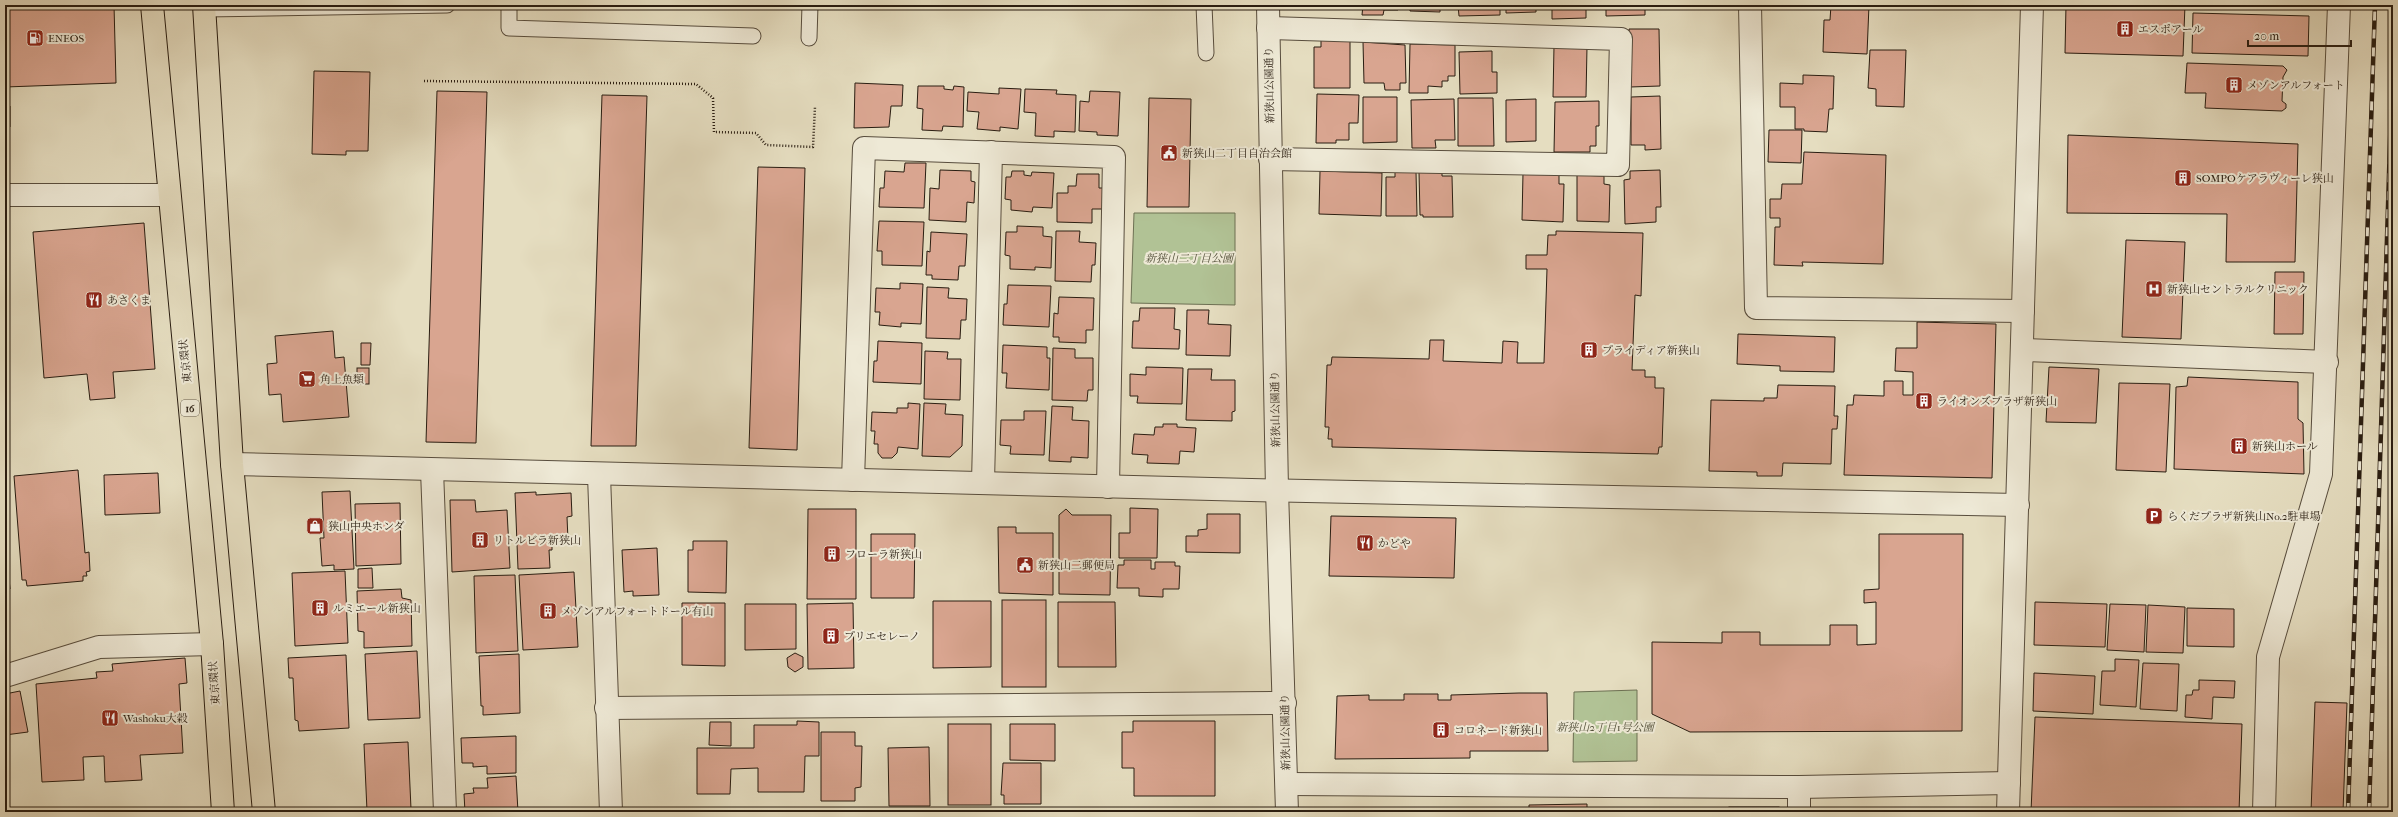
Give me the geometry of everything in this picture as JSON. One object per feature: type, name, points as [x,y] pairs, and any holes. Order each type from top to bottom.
[{"type":"highway","name":"東京環状","points":[[152,5],[212,644],[223,812]]},
{"type":"highway","points":[[204,7],[232,464],[264,812]]},
{"type":"street","name":"新狭山公園通り","points":[[1268,5],[1277,490],[1285,704],[1287,812]]},
{"type":"street","points":[[1750,5],[1756,308],[2023,312]]},
{"type":"street","points":[[2008,812],[2023,350],[2032,5]]},
{"type":"street","points":[[2264,812],[2268,657],[2322,474],[2339,5]]},
{"type":"street","points":[[1268,28],[1621,39],[1618,165],[1270,159]]},
{"type":"street","points":[[853,480],[864,148],[1114,157],[1108,486]]},
{"type":"street","points":[[983,482],[991,152]]},
{"type":"street","points":[[5,196],[169,195]]},
{"type":"street","points":[[2023,350],[2327,362]]},
{"type":"street","points":[[232,464],[599,475],[2018,505]]},
{"type":"street","points":[[432,470],[445,812]]},
{"type":"street","points":[[599,475],[606,708],[611,812]]},
{"type":"street","points":[[5,676],[99,647],[212,644]]},
{"type":"street","points":[[606,708],[1285,704]]},
{"type":"street","points":[[1287,784],[1799,787],[2009,782]]},
{"type":"street","points":[[1799,787],[1799,812]]},
{"type":"lane","points":[[204,7],[448,5]]},
{"type":"lane","points":[[509,5],[509,28],[753,36]]},
{"type":"lane","points":[[809,38],[810,5]]},
{"type":"lane","points":[[1204,5],[1206,53]]},
{"type":"path","points":[[424,81],[696,84],[713,98],[714,132],[756,133],[766,145],[813,146],[815,107]]},
{"type":"green space","name":"新狭山二丁目公園","points":[[1134,213],[1235,213],[1235,305],[1131,303]]},
{"type":"green space","name":"新狭山2丁目1号公園","points":[[1637,690],[1637,761],[1573,762],[1574,692]]},
{"type":"building","points":[[5,5],[114,5],[116,83],[5,87]]},
{"type":"building","points":[[1321,5],[1358,5],[1358,9],[1321,9]]},
{"type":"building","points":[[1363,5],[1398,5],[1398,10],[1384,10],[1383,15],[1362,15]]},
{"type":"building","points":[[1410,5],[1440,5],[1440,12],[1410,11]]},
{"type":"building","points":[[1458,5],[1500,5],[1500,15],[1459,16]]},
{"type":"building","points":[[1506,5],[1536,5],[1536,12],[1506,13]]},
{"type":"building","points":[[1552,5],[1586,5],[1586,18],[1552,19]]},
{"type":"building","points":[[1606,5],[1645,5],[1645,15],[1606,16]]},
{"type":"building","points":[[1831,5],[1869,5],[1867,54],[1823,52],[1824,20],[1830,20]]},
{"type":"building","name":"エスポアール","points":[[2066,5],[2185,5],[2183,56],[2065,53]]},
{"type":"building","points":[[2193,13],[2309,16],[2308,56],[2192,53]]},
{"type":"building","points":[[1629,29],[1659,29],[1660,86],[1630,87]]},
{"type":"building","points":[[1321,40],[1350,40],[1350,88],[1314,88],[1314,47],[1321,47]]},
{"type":"building","points":[[1363,42],[1405,45],[1406,83],[1400,83],[1400,90],[1385,90],[1384,83],[1364,83]]},
{"type":"building","points":[[1410,44],[1455,45],[1455,76],[1448,76],[1448,81],[1442,81],[1442,87],[1428,86],[1428,93],[1409,93]]},
{"type":"building","points":[[1554,46],[1587,47],[1586,97],[1553,97]]},
{"type":"building","points":[[1870,50],[1906,50],[1904,107],[1876,106],[1876,89],[1868,88]]},
{"type":"building","points":[[1492,51],[1492,72],[1497,72],[1497,93],[1460,94],[1459,52]]},
{"type":"building","name":"メゾンアルフォート","points":[[2187,63],[2283,66],[2287,70],[2283,77],[2282,101],[2286,104],[2286,108],[2282,111],[2205,108],[2206,93],[2185,93]]},
{"type":"building","points":[[314,71],[370,72],[368,151],[346,151],[346,155],[312,154]]},
{"type":"building","points":[[1803,75],[1834,76],[1833,109],[1829,109],[1827,132],[1795,129],[1795,107],[1780,107],[1780,83],[1803,84]]},
{"type":"building","points":[[855,83],[903,85],[902,106],[891,106],[889,127],[854,128]]},
{"type":"building","points":[[918,86],[944,86],[944,89],[953,90],[954,86],[964,87],[963,127],[943,126],[942,131],[922,130],[923,109],[917,108]]},
{"type":"building","points":[[999,88],[1021,89],[1018,129],[1000,127],[1000,131],[977,129],[979,112],[967,111],[968,92],[999,94]]},
{"type":"building","points":[[1025,89],[1057,90],[1056,94],[1076,95],[1075,132],[1054,131],[1054,137],[1035,136],[1036,113],[1024,112]]},
{"type":"building","points":[[437,91],[487,92],[476,443],[426,442]]},
{"type":"building","points":[[1090,91],[1120,92],[1118,136],[1097,135],[1097,132],[1079,131],[1080,101],[1089,102]]},
{"type":"building","points":[[1317,94],[1359,95],[1358,123],[1349,123],[1349,140],[1336,140],[1336,143],[1316,143]]},
{"type":"building","points":[[602,95],[647,96],[636,446],[591,446]]},
{"type":"building","points":[[1660,96],[1661,149],[1645,150],[1645,145],[1631,145],[1631,97]]},
{"type":"building","points":[[1363,97],[1397,97],[1397,142],[1363,143]]},
{"type":"building","name":"新狭山二丁目自治会館","points":[[1149,98],[1191,99],[1189,207],[1147,207]]},
{"type":"building","points":[[1458,98],[1493,98],[1494,146],[1458,146]]},
{"type":"building","points":[[1454,99],[1455,140],[1435,140],[1436,148],[1412,148],[1411,100]]},
{"type":"building","points":[[1536,99],[1536,141],[1506,142],[1506,100]]},
{"type":"building","points":[[1599,101],[1599,126],[1596,126],[1596,146],[1590,146],[1590,152],[1554,152],[1555,102]]},
{"type":"building","points":[[5,106],[10,106],[10,127],[5,128]]},
{"type":"building","points":[[1769,130],[1802,130],[1801,163],[1768,162]]},
{"type":"building","name":"SOMPOケアラヴィーレ狭山","points":[[2068,135],[2298,144],[2295,262],[2226,262],[2227,214],[2067,213]]},
{"type":"building","points":[[1804,152],[1886,155],[1883,264],[1802,262],[1803,266],[1774,265],[1775,227],[1780,227],[1780,218],[1770,218],[1770,199],[1781,199],[1782,184],[1802,184]]},
{"type":"building","points":[[905,163],[926,163],[924,208],[879,207],[880,188],[884,188],[885,171],[904,172]]},
{"type":"building","points":[[758,167],[805,168],[797,450],[749,448]]},
{"type":"building","points":[[940,170],[971,171],[971,181],[975,182],[974,203],[967,202],[966,222],[929,220],[930,188],[939,189]]},
{"type":"building","points":[[1660,170],[1661,207],[1656,207],[1656,222],[1625,224],[1624,180],[1630,179],[1630,171]]},
{"type":"building","points":[[1012,171],[1024,171],[1024,175],[1031,176],[1032,172],[1054,173],[1052,208],[1033,207],[1032,212],[1011,210],[1011,200],[1005,199],[1006,177],[1011,177]]},
{"type":"building","points":[[1320,171],[1382,173],[1381,216],[1319,214]]},
{"type":"building","points":[[1442,171],[1442,176],[1452,176],[1453,217],[1423,217],[1423,215],[1420,215],[1419,172]]},
{"type":"building","points":[[1395,172],[1416,172],[1417,216],[1386,216],[1386,177],[1395,177]]},
{"type":"building","points":[[1523,173],[1559,174],[1559,184],[1564,184],[1563,222],[1522,220]]},
{"type":"building","points":[[1077,174],[1099,174],[1099,188],[1104,188],[1104,209],[1092,209],[1092,223],[1057,222],[1057,193],[1068,193],[1068,186],[1076,186]]},
{"type":"building","points":[[1577,175],[1604,176],[1604,184],[1610,185],[1609,222],[1577,221]]},
{"type":"building","points":[[879,221],[924,222],[922,266],[882,265],[882,251],[877,251]]},
{"type":"building","name":"あさくま","points":[[144,223],[155,369],[113,372],[115,398],[90,400],[87,374],[44,378],[33,232]]},
{"type":"building","points":[[1017,226],[1043,227],[1043,236],[1052,237],[1051,268],[1035,267],[1035,270],[1010,269],[1010,256],[1005,255],[1006,232],[1017,232]]},
{"type":"building","points":[[1056,231],[1080,231],[1079,242],[1096,243],[1095,265],[1092,265],[1091,282],[1055,281]]},
{"type":"building","name":"プライディア新狭山","points":[[1556,231],[1643,233],[1641,296],[1635,295],[1632,370],[1645,370],[1645,377],[1655,377],[1655,388],[1664,388],[1662,447],[1659,447],[1658,454],[1332,447],[1332,439],[1328,439],[1329,427],[1325,427],[1327,365],[1331,365],[1332,357],[1429,359],[1430,340],[1444,340],[1443,361],[1502,363],[1503,341],[1518,342],[1517,363],[1544,363],[1547,269],[1526,269],[1526,255],[1547,255],[1548,235],[1556,235]]},
{"type":"building","points":[[931,232],[967,234],[965,266],[959,266],[958,280],[932,279],[932,275],[926,275],[927,251],[930,252]]},
{"type":"building","name":"新狭山セントラルクリニック","points":[[2126,240],[2185,242],[2181,339],[2122,337]]},
{"type":"building","points":[[2275,272],[2304,272],[2303,334],[2274,334]]},
{"type":"building","points":[[900,283],[923,284],[921,324],[901,323],[901,327],[879,325],[880,312],[875,312],[876,288],[900,289]]},
{"type":"building","points":[[1008,285],[1051,286],[1049,327],[1003,325],[1004,304],[1007,304]]},
{"type":"building","points":[[927,287],[949,288],[948,298],[967,299],[966,320],[961,320],[960,339],[926,338]]},
{"type":"building","points":[[1059,297],[1094,298],[1093,330],[1086,330],[1086,343],[1059,342],[1059,337],[1053,337],[1054,313],[1058,314]]},
{"type":"building","points":[[1140,308],[1175,308],[1174,329],[1180,330],[1179,349],[1132,348],[1133,321],[1139,321]]},
{"type":"building","points":[[1187,310],[1209,310],[1208,324],[1231,325],[1230,356],[1186,355]]},
{"type":"building","name":"ライオンズプラザ新狭山","points":[[1917,322],[1996,324],[1992,478],[1844,475],[1847,405],[1853,405],[1854,395],[1884,396],[1884,381],[1903,381],[1903,395],[1913,395],[1913,372],[1895,371],[1896,348],[1917,348]]},
{"type":"building","name":"角上魚類","points":[[333,331],[335,358],[344,357],[349,417],[283,422],[281,394],[269,395],[267,364],[277,363],[275,336]]},
{"type":"building","points":[[1738,334],[1835,337],[1834,372],[1780,371],[1780,366],[1737,364]]},
{"type":"building","points":[[878,341],[922,343],[921,384],[873,382],[874,361],[877,361]]},
{"type":"building","points":[[361,343],[371,343],[370,365],[361,365]]},
{"type":"building","points":[[1003,345],[1047,347],[1047,358],[1050,358],[1049,390],[1006,388],[1007,373],[1002,373]]},
{"type":"building","points":[[1053,348],[1075,349],[1075,358],[1093,358],[1093,390],[1088,390],[1087,401],[1052,400]]},
{"type":"building","points":[[925,351],[948,352],[947,359],[961,359],[960,400],[924,399]]},
{"type":"building","points":[[1146,367],[1183,368],[1182,404],[1137,403],[1138,396],[1130,396],[1130,374],[1146,375]]},
{"type":"building","points":[[2049,367],[2099,369],[2096,423],[2046,422]]},
{"type":"building","points":[[357,368],[369,368],[369,384],[357,384]]},
{"type":"building","points":[[1188,369],[1212,369],[1211,380],[1235,380],[1235,411],[1232,412],[1232,421],[1186,420]]},
{"type":"building","name":"新狭山ホール","points":[[2188,377],[2298,382],[2298,419],[2303,423],[2304,474],[2174,469],[2176,387],[2187,386]]},
{"type":"building","points":[[2119,383],[2170,384],[2166,472],[2116,470]]},
{"type":"building","points":[[1778,385],[1835,386],[1834,416],[1838,416],[1837,429],[1832,429],[1831,464],[1783,463],[1782,476],[1757,476],[1757,472],[1709,471],[1711,400],[1764,401],[1764,398],[1777,398]]},
{"type":"building","points":[[908,403],[920,404],[918,449],[898,447],[897,453],[892,458],[882,458],[878,453],[878,444],[874,444],[875,431],[871,431],[872,412],[897,413],[897,408],[908,408]]},
{"type":"building","points":[[924,403],[946,404],[945,414],[963,415],[962,446],[950,457],[922,456]]},
{"type":"building","points":[[1052,406],[1073,407],[1072,420],[1089,421],[1088,458],[1071,457],[1071,462],[1049,461]]},
{"type":"building","points":[[1024,411],[1046,411],[1044,455],[1010,454],[1011,446],[1000,445],[1001,420],[1024,420]]},
{"type":"building","points":[[1163,424],[1177,424],[1177,427],[1196,428],[1194,452],[1180,451],[1179,464],[1147,463],[1148,455],[1132,454],[1134,434],[1154,435],[1155,427],[1163,427]]},
{"type":"building","points":[[78,470],[85,553],[89,552],[90,571],[86,572],[87,576],[83,576],[83,581],[27,586],[26,580],[22,580],[14,476]]},
{"type":"building","points":[[158,473],[160,513],[105,515],[104,475]]},
{"type":"building","points":[[350,491],[354,569],[334,570],[334,565],[322,566],[320,538],[324,538],[322,492]]},
{"type":"building","points":[[536,492],[536,495],[571,493],[572,516],[567,517],[568,540],[552,540],[552,550],[549,550],[550,568],[518,569],[515,493]]},
{"type":"building","name":"リトルビラ新狭山","points":[[450,500],[475,500],[476,512],[507,510],[510,568],[452,572]]},
{"type":"building","points":[[400,503],[401,564],[356,566],[355,504]]},
{"type":"building","points":[[1130,508],[1158,509],[1157,558],[1119,558],[1119,533],[1130,533]]},
{"type":"building","name":"フローラ新狭山","points":[[808,509],[856,509],[856,599],[807,599]]},
{"type":"building","points":[[1066,509],[1072,515],[1111,515],[1110,595],[1059,594],[1059,515]]},
{"type":"building","points":[[1207,514],[1240,514],[1240,553],[1186,552],[1186,536],[1198,536],[1198,530],[1207,529]]},
{"type":"building","points":[[1331,516],[1456,518],[1454,578],[1329,576]]},
{"type":"building","points":[[998,527],[1016,527],[1016,533],[1053,533],[1053,595],[999,593]]},
{"type":"building","points":[[871,534],[915,534],[914,598],[871,598]]},
{"type":"building","points":[[1879,534],[1963,534],[1962,731],[1690,732],[1652,714],[1652,642],[1722,643],[1722,632],[1760,632],[1760,645],[1830,645],[1830,625],[1857,625],[1857,645],[1876,644],[1876,602],[1864,603],[1864,590],[1879,589]]},
{"type":"building","points":[[5,537],[10,589],[5,589]]},
{"type":"building","points":[[693,541],[727,541],[726,593],[688,592],[688,550],[693,550]]},
{"type":"building","points":[[657,548],[659,595],[633,596],[633,591],[624,592],[622,550]]},
{"type":"building","points":[[1124,560],[1151,560],[1151,569],[1155,569],[1155,562],[1175,562],[1175,566],[1180,566],[1179,589],[1163,589],[1163,597],[1139,596],[1139,588],[1117,588],[1118,565],[1124,565]]},
{"type":"building","points":[[372,568],[373,588],[358,588],[358,569]]},
{"type":"building","name":"ルミエール新狭山","points":[[345,571],[348,643],[295,646],[292,573]]},
{"type":"building","name":"メゾンアルフォートドール有山","points":[[574,572],[578,647],[523,650],[519,575]]},
{"type":"building","points":[[515,575],[518,651],[476,653],[474,576]]},
{"type":"building","points":[[401,589],[402,598],[411,600],[412,646],[364,648],[364,632],[358,631],[357,591]]},
{"type":"building","points":[[1002,600],[1046,600],[1046,687],[1002,687]]},
{"type":"building","points":[[933,601],[991,601],[991,667],[933,668]]},
{"type":"building","points":[[1058,602],[1115,602],[1116,667],[1058,667]]},
{"type":"building","points":[[2035,602],[2107,604],[2105,647],[2034,645]]},
{"type":"building","points":[[682,603],[725,603],[725,666],[682,665]]},
{"type":"building","name":"プリエセレーノ","points":[[853,603],[854,668],[808,669],[807,604]]},
{"type":"building","points":[[745,604],[796,604],[796,649],[745,650]]},
{"type":"building","points":[[2110,604],[2146,605],[2144,652],[2107,650]]},
{"type":"building","points":[[2148,605],[2185,607],[2183,653],[2146,652]]},
{"type":"building","points":[[2187,608],[2234,609],[2234,647],[2187,646]]},
{"type":"building","points":[[417,651],[420,718],[368,720],[365,654]]},
{"type":"building","points":[[795,653],[803,657],[803,667],[795,672],[788,667],[787,658]]},
{"type":"building","points":[[519,654],[520,713],[483,715],[483,706],[481,706],[479,656]]},
{"type":"building","points":[[346,655],[349,728],[299,731],[298,721],[295,720],[293,678],[289,678],[288,658]]},
{"type":"building","name":"Washoku大穀","points":[[185,658],[187,683],[179,684],[183,753],[140,755],[142,780],[105,782],[104,756],[83,757],[84,780],[42,782],[36,684],[97,678],[96,672],[113,671],[112,664]]},
{"type":"building","points":[[2115,659],[2139,660],[2136,707],[2100,705],[2102,671],[2115,671]]},
{"type":"building","points":[[2143,663],[2179,664],[2177,711],[2140,709]]},
{"type":"building","points":[[2034,673],[2095,676],[2093,714],[2033,711]]},
{"type":"building","points":[[2199,680],[2235,681],[2234,698],[2213,697],[2212,719],[2185,717],[2186,695],[2192,695],[2193,690],[2199,690]]},
{"type":"building","points":[[20,691],[28,732],[5,735],[5,694]]},
{"type":"building","name":"コロネード新狭山","points":[[1547,693],[1548,751],[1470,751],[1470,758],[1335,759],[1337,696],[1369,695],[1369,700],[1404,700],[1404,694],[1438,694],[1438,700],[1451,700],[1451,695]]},
{"type":"building","points":[[2315,702],[2347,703],[2343,812],[2311,812]]},
{"type":"building","points":[[2035,717],[2242,724],[2239,812],[2031,812]]},
{"type":"building","points":[[797,721],[819,722],[819,756],[805,756],[804,792],[758,792],[758,768],[731,769],[730,794],[697,794],[697,748],[754,748],[754,725],[797,725]]},
{"type":"building","points":[[1133,721],[1215,721],[1215,796],[1134,796],[1134,768],[1122,768],[1122,732],[1133,732]]},
{"type":"building","points":[[710,722],[731,722],[731,746],[709,745]]},
{"type":"building","points":[[948,724],[991,724],[991,805],[948,805]]},
{"type":"building","points":[[1010,724],[1055,724],[1055,761],[1010,760]]},
{"type":"building","points":[[821,732],[855,732],[855,746],[862,746],[861,787],[855,788],[855,801],[821,801]]},
{"type":"building","points":[[516,736],[516,773],[487,774],[487,766],[473,767],[473,763],[462,763],[461,738]]},
{"type":"building","points":[[408,742],[411,809],[367,811],[364,744]]},
{"type":"building","points":[[929,747],[930,806],[889,806],[888,748]]},
{"type":"building","points":[[1003,763],[1041,763],[1041,804],[1004,804],[1004,795],[1001,795]]},
{"type":"building","points":[[516,776],[518,812],[465,812],[464,794],[474,793],[473,788],[488,788],[487,778]]},
{"type":"building","points":[[1587,804],[1587,812],[1529,812],[1529,805]]},
{"type":"building","points":[[1729,807],[1779,807],[1779,812],[1729,812]]},
{"type":"building","points":[[1077,808],[1117,808],[1117,812],[1077,812]]},
{"type":"building","points":[[1397,808],[1447,808],[1447,812],[1397,812]]},
{"type":"building","points":[[1593,808],[1652,808],[1652,812],[1593,812]]},
{"type":"building","points":[[1657,808],[1723,808],[1723,812],[1657,812]]},
{"type":"building","points":[[1826,808],[1982,810],[1982,812],[1826,812]]},
{"type":"building","points":[[1468,809],[1518,809],[1518,812],[1468,812]]},
{"type":"building","points":[[935,810],[935,812],[879,812],[879,811]]},
{"type":"building","points":[[804,811],[804,812],[761,812]]},
{"type":"railway","points":[[2348,812],[2375,5]]},
{"type":"railway","points":[[2369,812],[2393,47]]},
{"type":"place","name":"エスポアール","points":[[2125,29]]},
{"type":"place","name":"ENEOS","points":[[35,38]]},
{"type":"place","name":"メゾンアルフォート","points":[[2234,85]]},
{"type":"place","name":"新狭山二丁目自治会館","points":[[1169,153]]},
{"type":"place","name":"SOMPOケアラヴィーレ狭山","points":[[2183,178]]},
{"type":"place","name":"新狭山セントラルクリニック","points":[[2154,289]]},
{"type":"place","name":"あさくま","points":[[94,300]]},
{"type":"place","name":"プライディア新狭山","points":[[1589,350]]},
{"type":"place","name":"角上魚類","points":[[307,379]]},
{"type":"place","name":"ライオンズプラザ新狭山","points":[[1924,401]]},
{"type":"place","name":"新狭山ホール","points":[[2239,446]]},
{"type":"place","name":"らくだプラザ新狭山No.2駐車場","points":[[2154,516]]},
{"type":"place","name":"狭山中央ホンダ","points":[[315,526]]},
{"type":"place","name":"リトルビラ新狭山","points":[[480,540]]},
{"type":"place","name":"かどや","points":[[1365,543]]},
{"type":"place","name":"フローラ新狭山","points":[[832,554]]},
{"type":"place","name":"新狭山二郵便局","points":[[1025,565]]},
{"type":"place","name":"ルミエール新狭山","points":[[320,608]]},
{"type":"place","name":"メゾンアルフォートドール有山","points":[[548,611]]},
{"type":"place","name":"プリエセレーノ","points":[[831,636]]},
{"type":"place","name":"Washoku大穀","points":[[110,718]]},
{"type":"place","name":"コロネード新狭山","points":[[1441,730]]}]
